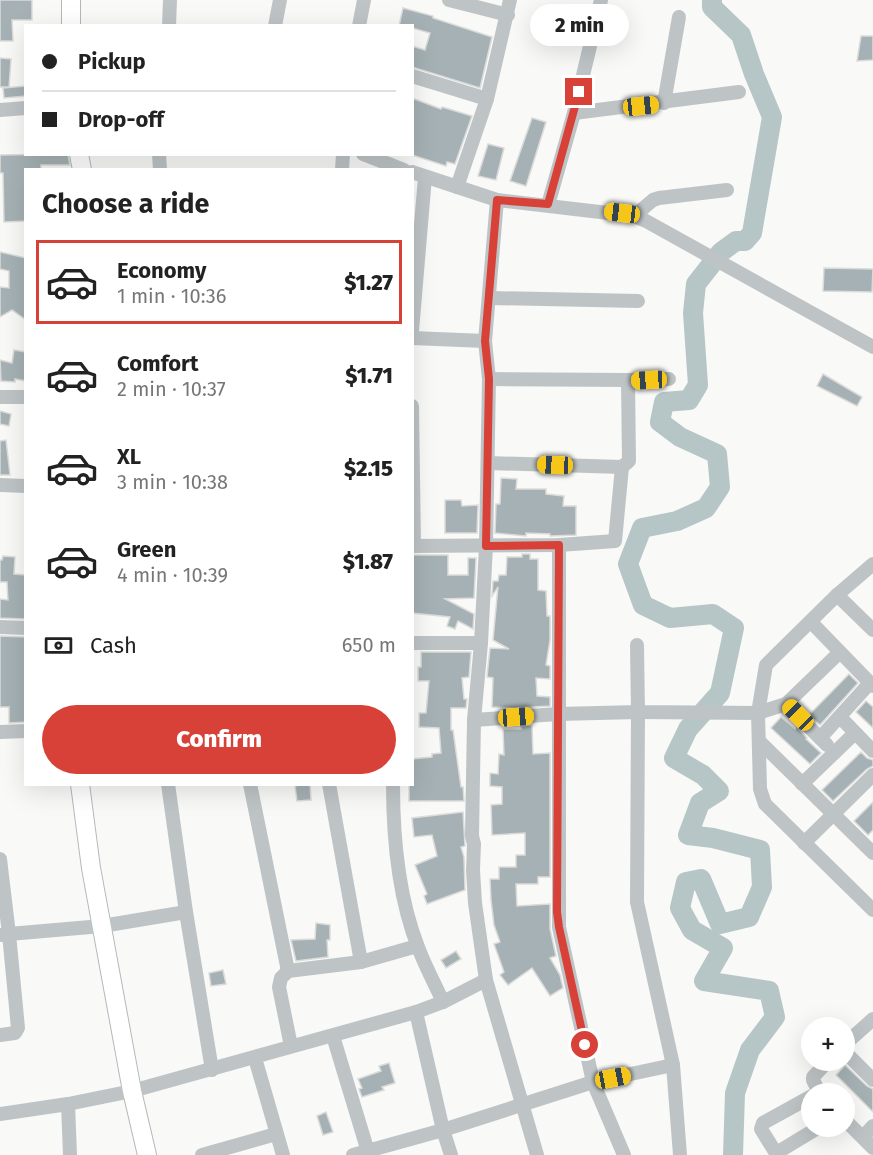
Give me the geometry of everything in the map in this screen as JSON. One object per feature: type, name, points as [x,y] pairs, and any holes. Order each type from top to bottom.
[{"type":"main road","points":[[70,0],[71,24]]},
{"type":"main road","points":[[80,786],[91,868],[132,1091],[147,1155]]},
{"type":"street","points":[[169,24],[170,0]]},
{"type":"street","points":[[275,24],[280,0]]},
{"type":"street","points":[[359,24],[364,0]]},
{"type":"street","points":[[449,0],[508,15]]},
{"type":"street","points":[[457,187],[487,99],[510,0]]},
{"type":"street","points":[[548,204],[574,113],[601,0]]},
{"type":"street","points":[[664,104],[679,17]]},
{"type":"street","points":[[414,77],[487,99]]},
{"type":"street","points":[[574,113],[664,104],[739,93]]},
{"type":"street","points":[[0,110],[24,108]]},
{"type":"street","points":[[368,156],[399,168]]},
{"type":"street","points":[[414,286],[419,175],[497,200],[548,204],[634,216],[873,347]]},
{"type":"street","points":[[634,216],[653,200],[659,198],[727,190]]},
{"type":"street","points":[[497,200],[485,341],[489,379],[488,463],[481,643],[474,720],[473,870],[486,980],[520,1104],[537,1155]]},
{"type":"street","points":[[490,298],[638,301]]},
{"type":"street","points":[[414,339],[485,341]]},
{"type":"street","points":[[489,379],[669,379]]},
{"type":"street","points":[[414,546],[559,545],[615,541],[622,467],[629,460],[628,380]]},
{"type":"street","points":[[0,397],[24,398]]},
{"type":"street","points":[[488,463],[622,467]]},
{"type":"street","points":[[0,485],[24,486]]},
{"type":"street","points":[[559,545],[559,927],[592,1082],[624,1155]]},
{"type":"street","points":[[873,564],[837,595],[766,665],[758,713],[760,789],[765,804],[873,910]]},
{"type":"street","points":[[837,595],[873,630]]},
{"type":"street","points":[[811,622],[872,685],[820,738]]},
{"type":"street","points":[[0,627],[24,628]]},
{"type":"street","points":[[414,643],[481,643]]},
{"type":"street","points":[[637,645],[637,903],[673,1065],[680,1155]]},
{"type":"street","points":[[474,720],[558,714],[638,712],[758,713],[786,704],[839,653]]},
{"type":"street","points":[[786,704],[834,753]]},
{"type":"street","points":[[840,717],[873,751]]},
{"type":"street","points":[[0,732],[24,730]]},
{"type":"street","points":[[802,784],[855,733]]},
{"type":"street","points":[[760,742],[834,815],[871,846]]},
{"type":"street","points":[[804,843],[873,775]]},
{"type":"street","points":[[168,786],[212,1070]]},
{"type":"street","points":[[250,786],[288,970]]},
{"type":"street","points":[[329,786],[361,962]]},
{"type":"street","points":[[393,786],[393,830],[399,874],[417,946],[443,1002]]},
{"type":"street","points":[[0,859],[4,930],[18,1028],[15,1033],[0,1035]]},
{"type":"street","points":[[4,930],[102,926],[186,912]]},
{"type":"street","points":[[291,1046],[279,987],[281,978],[288,970],[361,962],[417,946]]},
{"type":"street","points":[[0,1114],[68,1104],[132,1091],[212,1070],[416,1012],[443,1002],[486,980]]},
{"type":"street","points":[[416,1012],[443,1130],[451,1155]]},
{"type":"street","points":[[855,1035],[873,1019]]},
{"type":"street","points":[[333,1035],[368,1153]]},
{"type":"street","points":[[255,1058],[283,1155]]},
{"type":"street","points":[[855,1062],[873,1080]]},
{"type":"street","points":[[353,1155],[368,1153],[592,1082],[673,1065]]},
{"type":"street","points":[[801,1102],[763,1123],[761,1129],[774,1150],[778,1152],[803,1137]]},
{"type":"street","points":[[68,1104],[70,1155]]},
{"type":"street","points":[[863,1137],[873,1126]]},
{"type":"street","points":[[855,1129],[873,1148]]},
{"type":"street","points":[[202,1155],[276,1134]]},
{"type":"building","points":[[0,0],[32,0],[32,20],[12,20],[13,41],[0,41]]},
{"type":"building","points":[[403,8],[492,37],[480,88],[414,68],[414,47],[425,50],[430,33],[414,29],[414,24],[399,24]]},
{"type":"building","points":[[861,36],[873,36],[873,60],[857,61]]},
{"type":"building","points":[[0,58],[11,59],[9,87],[0,87]]},
{"type":"building","points":[[24,86],[24,96],[4,98],[3,88]]},
{"type":"building","points":[[414,99],[441,109],[442,107],[472,116],[455,164],[447,162],[446,166],[414,156]]},
{"type":"building","points":[[532,118],[546,122],[526,186],[510,181]]},
{"type":"building","points":[[488,144],[504,148],[496,180],[478,176]]},
{"type":"building","points":[[0,155],[68,156],[70,165],[41,165],[41,168],[24,168],[24,221],[4,222],[3,173],[0,173]]},
{"type":"building","points":[[0,252],[24,258],[24,319],[12,310],[0,317],[0,287],[9,288],[9,271],[0,269]]},
{"type":"building","points":[[824,268],[873,269],[872,292],[823,291]]},
{"type":"building","points":[[14,350],[24,352],[24,381],[1,381],[0,360],[12,363]]},
{"type":"building","points":[[823,374],[862,397],[857,406],[817,386]]},
{"type":"building","points":[[0,411],[11,414],[9,426],[0,424]]},
{"type":"building","points":[[6,440],[10,475],[0,475],[0,441]]},
{"type":"building","points":[[501,478],[517,479],[516,489],[546,489],[546,494],[564,496],[563,506],[576,506],[576,535],[550,536],[550,534],[526,533],[526,536],[495,533],[496,504],[500,504]]},
{"type":"building","points":[[445,500],[461,500],[462,506],[478,505],[477,533],[445,533]]},
{"type":"building","points":[[522,554],[530,554],[530,559],[538,559],[538,590],[546,591],[547,616],[550,616],[550,640],[546,665],[550,666],[550,679],[536,678],[537,696],[550,697],[550,706],[492,707],[493,678],[487,677],[490,648],[509,649],[493,640],[498,587],[492,596],[493,581],[498,581],[499,575],[506,575],[507,557],[522,557]]},
{"type":"building","points":[[414,555],[448,555],[448,575],[468,575],[468,558],[476,558],[474,598],[445,599],[474,614],[473,629],[458,621],[455,629],[447,626],[450,617],[414,613]]},
{"type":"building","points":[[3,556],[15,557],[14,574],[24,575],[24,619],[0,618],[0,599],[8,600],[7,582],[0,582],[0,560]]},
{"type":"building","points":[[0,636],[24,637],[24,722],[9,723],[9,707],[0,707]]},
{"type":"building","points":[[421,652],[471,652],[469,677],[462,678],[464,699],[467,699],[466,708],[451,708],[451,730],[453,730],[464,801],[409,801],[409,786],[414,786],[414,759],[432,757],[432,754],[441,753],[439,728],[419,727],[419,713],[426,713],[429,681],[418,681],[418,667],[421,667]]},
{"type":"building","points":[[849,674],[858,683],[820,725],[809,715]]},
{"type":"building","points":[[866,701],[873,707],[873,728],[856,712]]},
{"type":"building","points":[[781,717],[795,729],[797,727],[821,753],[810,764],[771,728]]},
{"type":"building","points":[[532,725],[533,754],[550,753],[550,877],[538,877],[538,884],[516,884],[517,906],[550,904],[550,929],[556,956],[550,958],[560,975],[563,988],[550,996],[532,968],[508,985],[500,975],[504,972],[494,944],[500,942],[494,925],[491,900],[490,879],[499,879],[499,867],[516,867],[516,855],[525,855],[525,833],[492,835],[491,805],[502,804],[502,787],[490,786],[490,773],[498,774],[499,754],[504,755],[503,729],[521,729],[521,726]]},
{"type":"building","points":[[861,752],[873,760],[873,766],[833,801],[822,790]]},
{"type":"building","points":[[295,786],[310,786],[311,800],[297,801]]},
{"type":"building","points":[[873,802],[873,830],[868,835],[854,821]]},
{"type":"building","points":[[463,812],[465,846],[461,847],[464,857],[465,890],[427,904],[424,896],[427,894],[415,865],[437,856],[432,835],[414,837],[412,818]]},
{"type":"building","points":[[316,923],[330,925],[330,940],[327,940],[328,957],[296,961],[291,940],[315,939]]},
{"type":"building","points":[[456,951],[461,959],[446,968],[441,960]]},
{"type":"building","points":[[223,970],[226,984],[211,986],[209,973]]},
{"type":"building","points":[[389,1063],[395,1083],[382,1087],[384,1090],[362,1097],[359,1089],[362,1088],[358,1079],[381,1071],[379,1066]]},
{"type":"building","points":[[840,1071],[851,1071],[873,1089],[873,1112],[855,1094],[855,1083],[844,1083],[836,1075]]},
{"type":"building","points":[[326,1112],[333,1132],[323,1135],[317,1116]]},
{"type":"waterway","points":[[712,0],[712,7],[741,35],[772,117],[752,233],[745,241],[736,241],[721,252],[696,284],[693,313],[698,385],[689,400],[664,402],[660,422],[680,437],[717,454],[720,487],[706,508],[677,521],[642,528],[628,564],[643,605],[670,618],[713,614],[734,628],[720,693],[688,729],[674,758],[703,775],[719,791],[700,803],[688,835],[713,838],[760,850],[762,887],[749,917],[720,924],[701,879],[686,882],[680,908],[692,930],[723,948],[704,981],[769,991],[775,1017],[750,1050],[735,1093],[733,1155]]},
{"type":"route","points":[[579,92],[548,204],[497,200],[485,341],[489,379],[486,546],[559,545],[557,912],[585,1045]]}]
